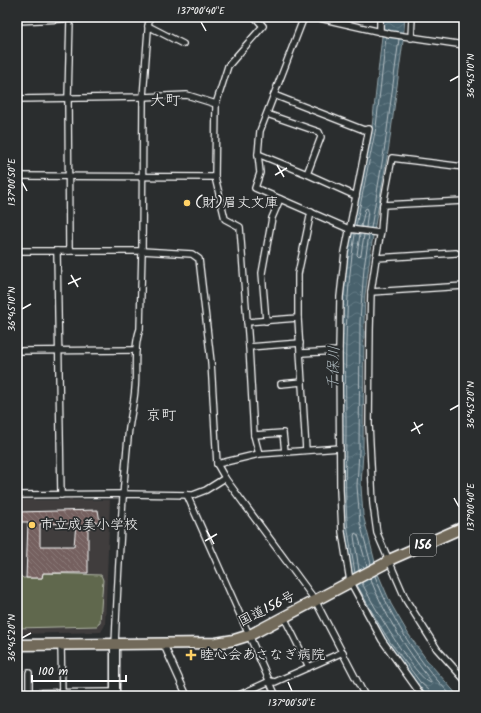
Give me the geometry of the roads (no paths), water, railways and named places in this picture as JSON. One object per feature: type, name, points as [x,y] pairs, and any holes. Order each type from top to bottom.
[{"type":"highway","name":"国道156号","points":[[17,645],[216,643],[234,640],[250,635],[386,562],[464,527]]},
{"type":"street","points":[[17,20],[108,17]]},
{"type":"street","points":[[17,693],[29,695],[114,694],[114,645],[123,494],[128,437],[135,390],[136,350],[140,329],[143,97],[149,17]]},
{"type":"street","points":[[255,17],[264,26],[228,66],[216,104],[214,177],[225,219],[240,228],[254,436],[260,454]]},
{"type":"street","points":[[304,17],[260,131],[258,154],[260,173],[255,188],[350,229],[378,233]]},
{"type":"street","points":[[315,17],[328,18],[380,32],[464,45]]},
{"type":"street","points":[[380,17],[380,32]]},
{"type":"street","points":[[409,37],[412,17]]},
{"type":"street","points":[[69,251],[68,98],[70,19]]},
{"type":"street","points":[[148,26],[184,44]]},
{"type":"street","points":[[17,99],[187,95],[216,104]]},
{"type":"street","points":[[274,95],[364,130],[369,129],[345,252],[340,297],[339,350],[342,532],[351,581],[382,640],[422,696]]},
{"type":"street","points":[[267,114],[319,132],[322,137],[307,174]]},
{"type":"street","points":[[258,154],[356,196]]},
{"type":"street","points":[[464,176],[464,166],[392,158],[378,233],[372,292],[369,344],[369,424],[373,504],[378,533],[386,562],[406,600],[437,649],[464,679]]},
{"type":"street","points":[[17,176],[214,177]]},
{"type":"street","points":[[266,321],[262,273],[272,218],[280,199]]},
{"type":"street","points":[[383,205],[464,201]]},
{"type":"street","points":[[306,450],[298,318],[298,274],[311,212]]},
{"type":"street","points":[[17,251],[142,251],[192,254],[199,259],[211,362],[217,464],[225,478],[315,600],[365,696]]},
{"type":"street","points":[[57,251],[61,495]]},
{"type":"street","points":[[376,258],[456,253]]},
{"type":"street","points":[[372,292],[464,286]]},
{"type":"street","points":[[247,322],[298,318]]},
{"type":"street","points":[[249,347],[300,343]]},
{"type":"street","points":[[17,351],[136,350]]},
{"type":"street","points":[[300,353],[339,350]]},
{"type":"street","points":[[281,384],[302,382]]},
{"type":"street","points":[[254,436],[283,433],[285,452]]},
{"type":"street","points":[[217,464],[260,454],[340,448]]},
{"type":"street","points":[[17,495],[193,495],[206,490],[225,478]]},
{"type":"street","points":[[187,495],[276,696]]},
{"type":"street","points":[[284,617],[309,667]]},
{"type":"street","points":[[163,643],[187,696]]},
{"type":"street","points":[[61,645],[62,695]]},
{"type":"street","points":[[237,696],[270,681],[274,682],[343,652]]},
{"type":"street","points":[[29,673],[29,695]]},
{"type":"water","points":[[382,17],[405,17],[389,146],[372,242],[365,295],[363,452],[361,486],[363,515],[378,574],[391,604],[409,635],[426,659],[458,696],[429,696],[417,685],[386,644],[354,588],[344,530],[342,495],[342,311],[350,236],[372,127],[382,36]]},
{"type":"place","name":"(財)眉丈文庫","points":[[187,203]]},
{"type":"place","name":"市立成美小学校","points":[[32,525]]},
{"type":"place","name":"睦心会あさなぎ病院","points":[[191,655]]},
{"type":"district","name":"大町","points":[[165,101]]},
{"type":"district","name":"京町","points":[[161,416]]},
{"type":"water label","name":"千保川","points":[[334,368]]}]
